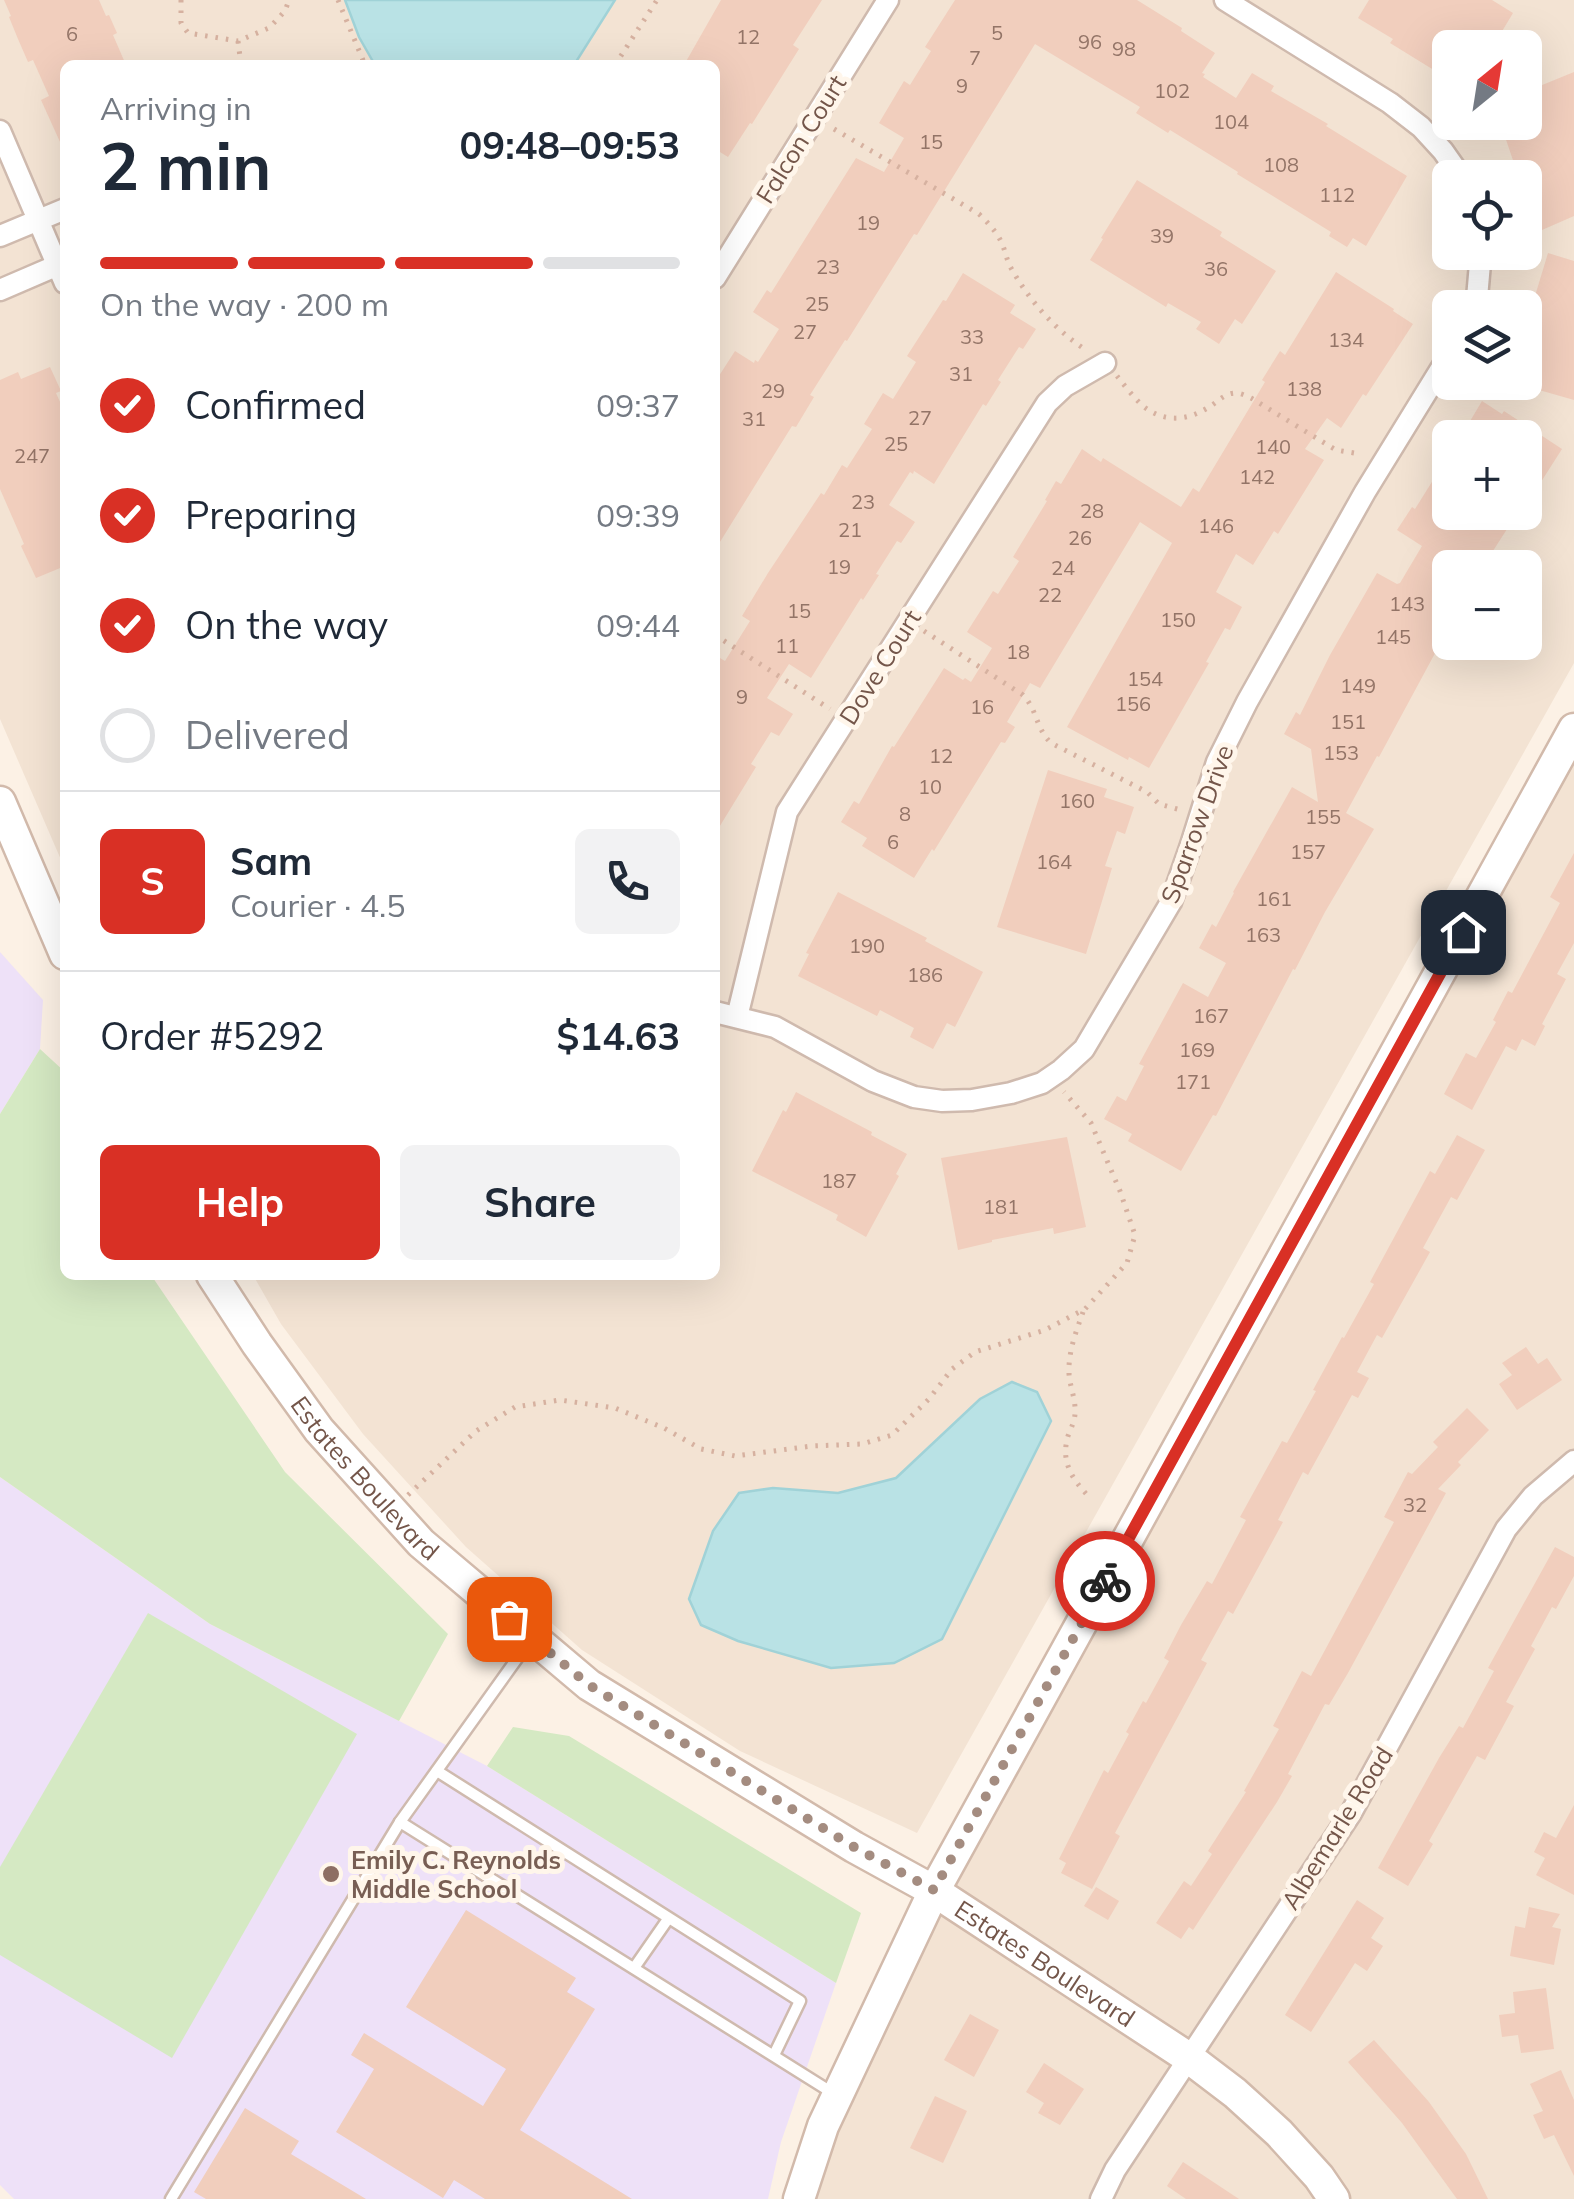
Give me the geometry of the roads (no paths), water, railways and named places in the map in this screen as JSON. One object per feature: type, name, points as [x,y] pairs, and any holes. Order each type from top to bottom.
[{"type":"street","name":"Falcon Court","points":[[720,270],[888,0]]},
{"type":"street","points":[[1226,0],[1406,115],[1422,127],[1449,160]]},
{"type":"street","points":[[0,131],[60,266]]},
{"type":"street","points":[[0,236],[60,211]]},
{"type":"street","points":[[0,290],[60,271]]},
{"type":"street","name":"Dove Court","points":[[737,1017],[786,812],[1047,403],[1065,386],[1105,363]]},
{"type":"street","name":"Sparrow Drive","points":[[720,1013],[775,1027],[873,1080],[914,1097],[942,1101],[972,1100],[1042,1084],[1084,1049],[1171,902],[1217,762],[1246,702],[1432,383]]},
{"type":"street","points":[[799,2199],[823,2126],[934,1890],[1574,729]]},
{"type":"street","points":[[0,802],[60,942]]},
{"type":"street","name":"Estates Boulevard","points":[[215,1280],[319,1430],[421,1543],[589,1685],[854,1847],[934,1890],[1188,2058],[1279,2133],[1334,2199]]},
{"type":"street","name":"Albemarle Road","points":[[1101,2199],[1114,2170],[1351,1813],[1506,1530],[1533,1496],[1574,1460]]},
{"type":"lane","points":[[172,2199],[400,1822],[532,1638]]},
{"type":"lane","points":[[436,1771],[800,2002],[774,2056]]},
{"type":"lane","points":[[400,1822],[838,2096]]},
{"type":"lane","points":[[634,1968],[668,1918]]},
{"type":"water","points":[[345,0],[615,0],[577,60],[372,60]]},
{"type":"water","points":[[1012,1382],[1037,1392],[1051,1421],[942,1639],[894,1663],[831,1668],[738,1641],[701,1625],[689,1599],[713,1531],[739,1493],[773,1488],[838,1493],[896,1478],[980,1399]]},
{"type":"place","name":"Emily C. Reynolds Middle School","points":[[331,1874]]}]
